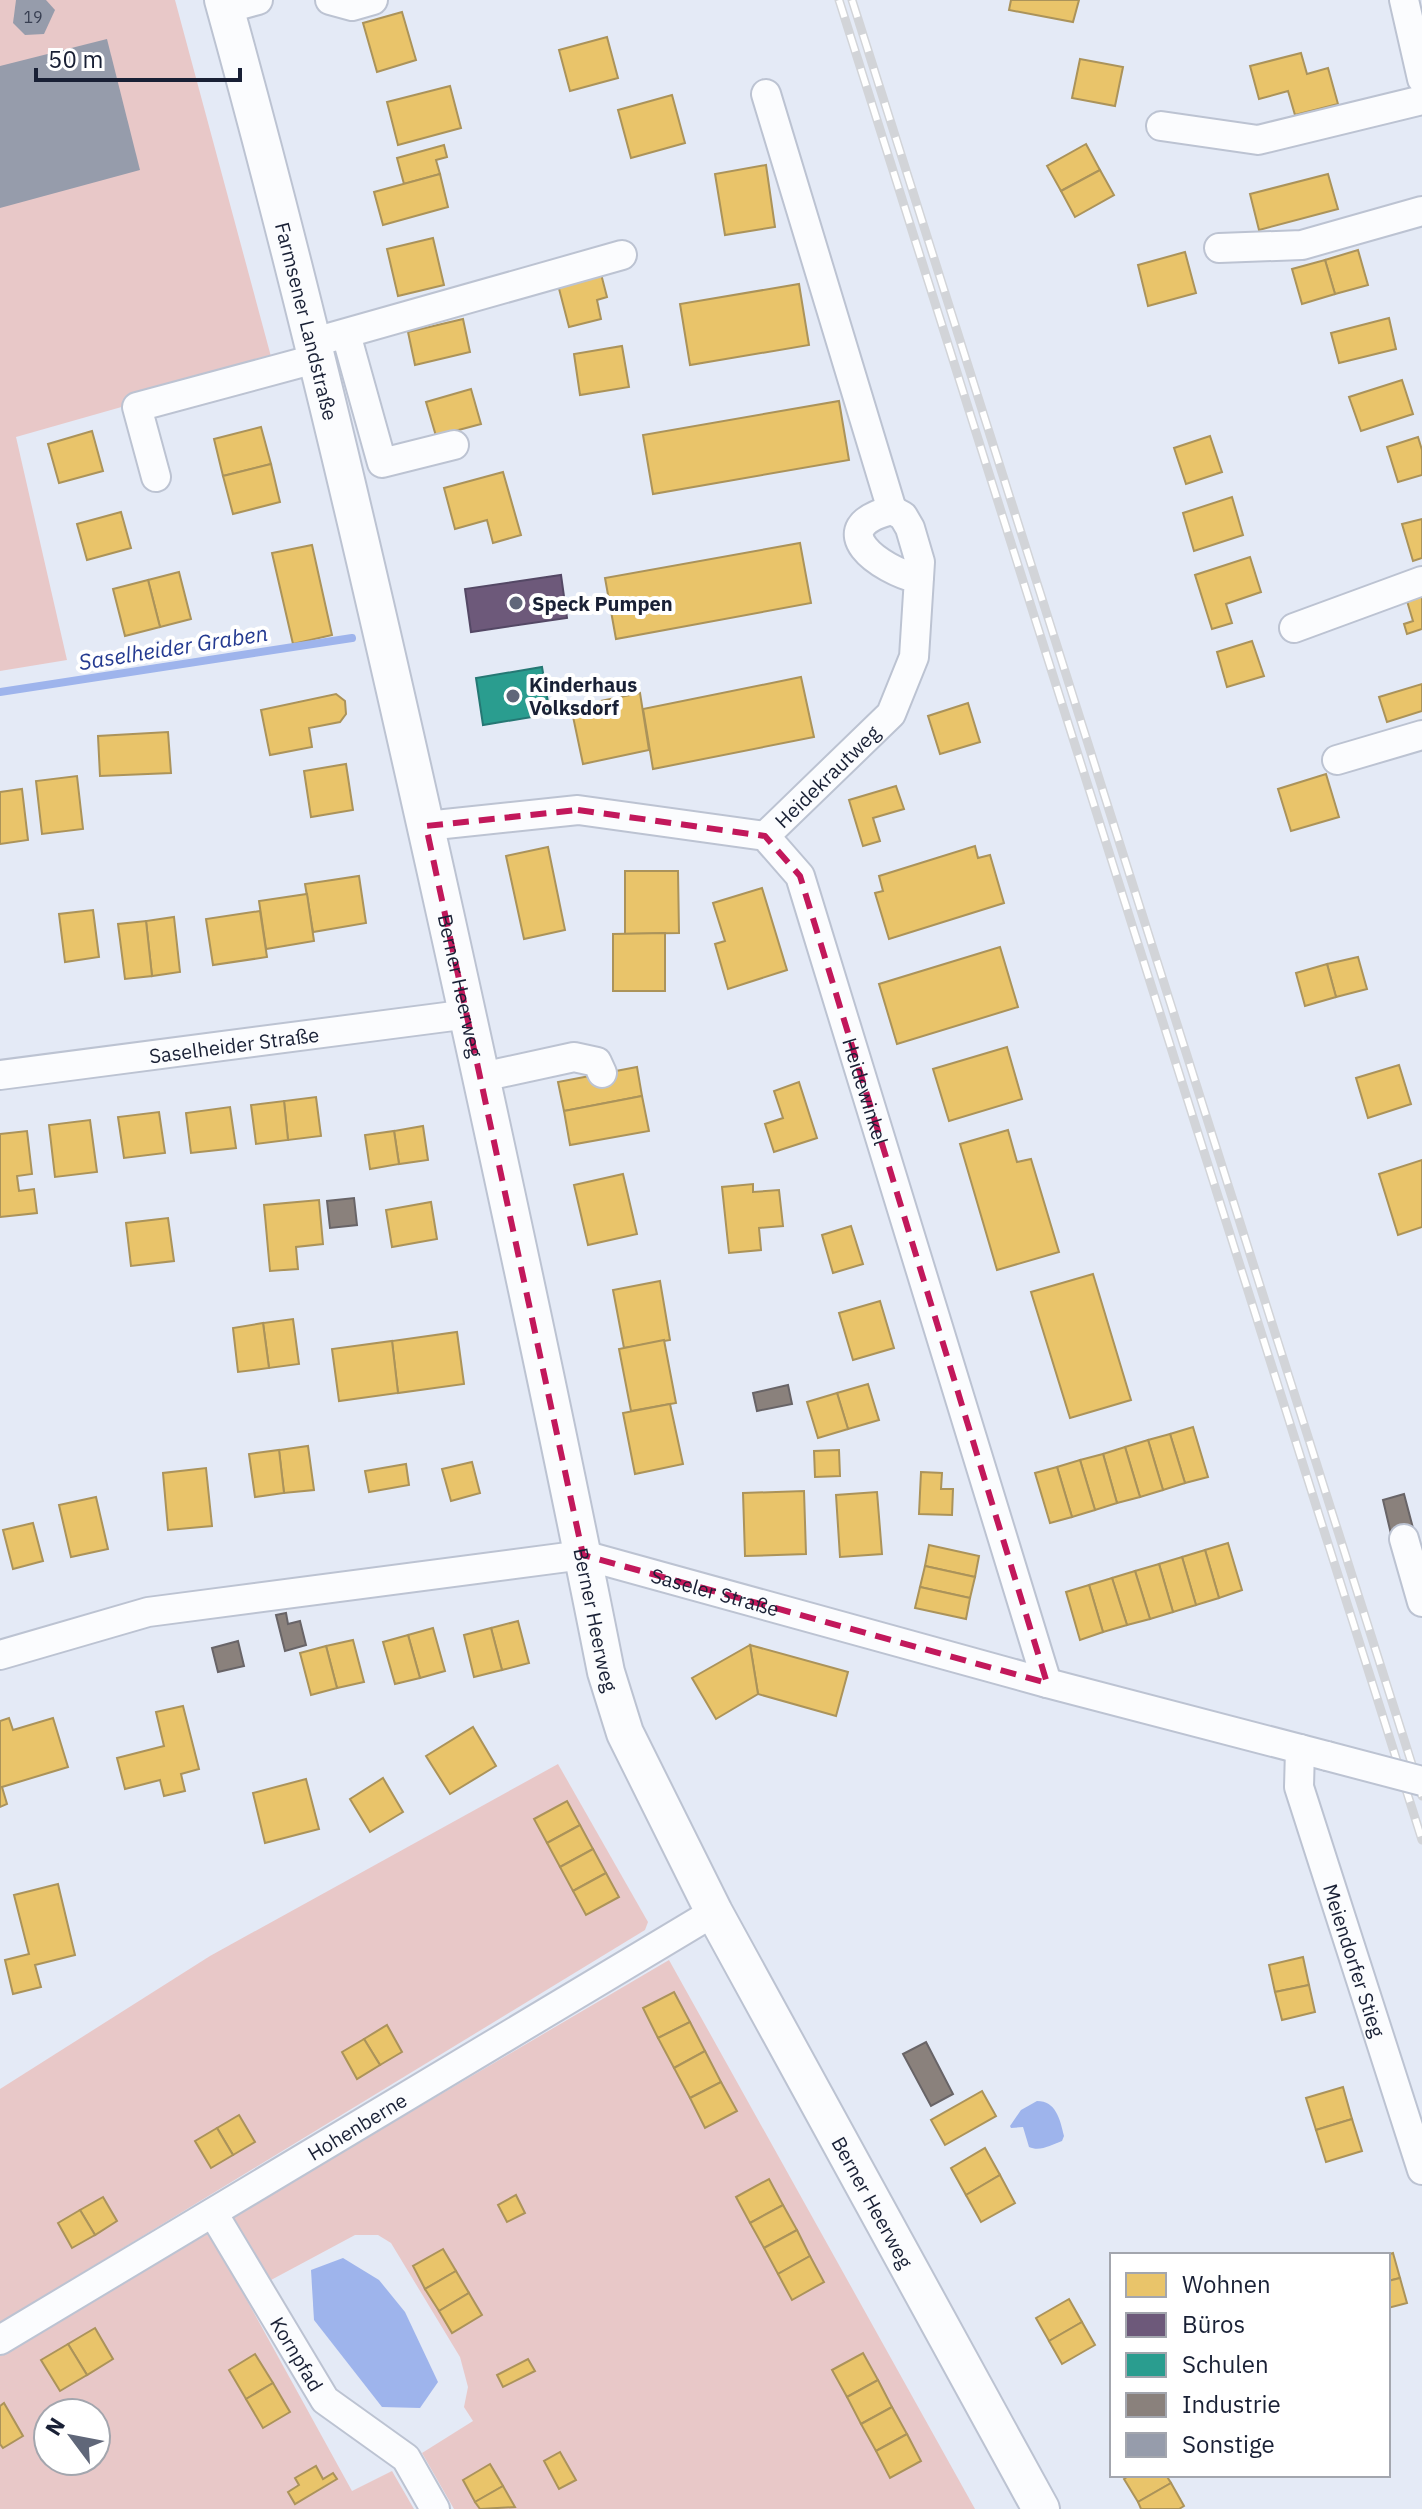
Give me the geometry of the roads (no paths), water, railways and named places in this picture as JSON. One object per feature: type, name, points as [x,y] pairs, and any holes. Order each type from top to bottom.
[{"type":"main road","name":"Farmsener Landstraße","points":[[235,3],[313,351],[385,645]]},
{"type":"main road","name":"Berner Heerweg","points":[[385,645],[469,1014],[606,1672],[625,1733],[714,1912],[1041,2509]]},
{"type":"street","points":[[330,0],[352,6],[373,0]]},
{"type":"street","points":[[1404,0],[1420,63]]},
{"type":"street","name":"Heidekrautweg","points":[[765,836],[891,714],[914,657],[920,562],[910,528],[903,516],[892,510],[766,94]]},
{"type":"street","points":[[1161,126],[1258,140],[1422,100]]},
{"type":"street","points":[[1219,248],[1302,245],[1422,211]]},
{"type":"street","points":[[156,477],[137,407],[313,351],[346,334],[622,255]]},
{"type":"street","points":[[346,334],[382,463],[454,445]]},
{"type":"street","points":[[892,510],[871,515],[859,530],[859,541],[865,552],[899,574],[919,579]]},
{"type":"street","points":[[1294,628],[1422,581]]},
{"type":"street","points":[[1337,760],[1422,735]]},
{"type":"street","points":[[426,826],[578,810],[765,836]]},
{"type":"street","name":"Heidewinkel","points":[[765,836],[800,876],[1047,1683]]},
{"type":"street","name":"Saselheider Straße","points":[[0,1075],[469,1014]]},
{"type":"street","points":[[482,1077],[574,1057],[597,1062],[602,1073]]},
{"type":"street","points":[[1404,1539],[1422,1602]]},
{"type":"street","name":"Saseler Straße","points":[[0,1655],[148,1612],[583,1555],[1047,1683],[1422,1781]]},
{"type":"street","name":"Meiendorfer Stieg","points":[[1313,1753],[1299,1787],[1422,2170]]},
{"type":"street","name":"Hohenberne","points":[[0,2340],[714,1912]]},
{"type":"street","name":"Kornpfad","points":[[213,2213],[325,2400],[406,2458],[435,2509]]},
{"type":"water","points":[[1037,2101],[1053,2108],[1064,2136],[1062,2141],[1037,2149],[1029,2147],[1023,2127],[1010,2126],[1021,2110]]},
{"type":"water","points":[[343,2258],[379,2280],[405,2312],[438,2382],[420,2408],[382,2407],[314,2320],[311,2270]]},
{"type":"waterway","name":"Saselheider Graben","points":[[0,692],[352,638]]},
{"type":"railway","points":[[839,0],[1422,1840]]},
{"type":"railway","points":[[852,0],[1422,1796]]},
{"type":"place","name":"Speck Pumpen","points":[[516,603]]},
{"type":"place","name":"Kinderhaus Volksdorf","points":[[513,696]]}]
